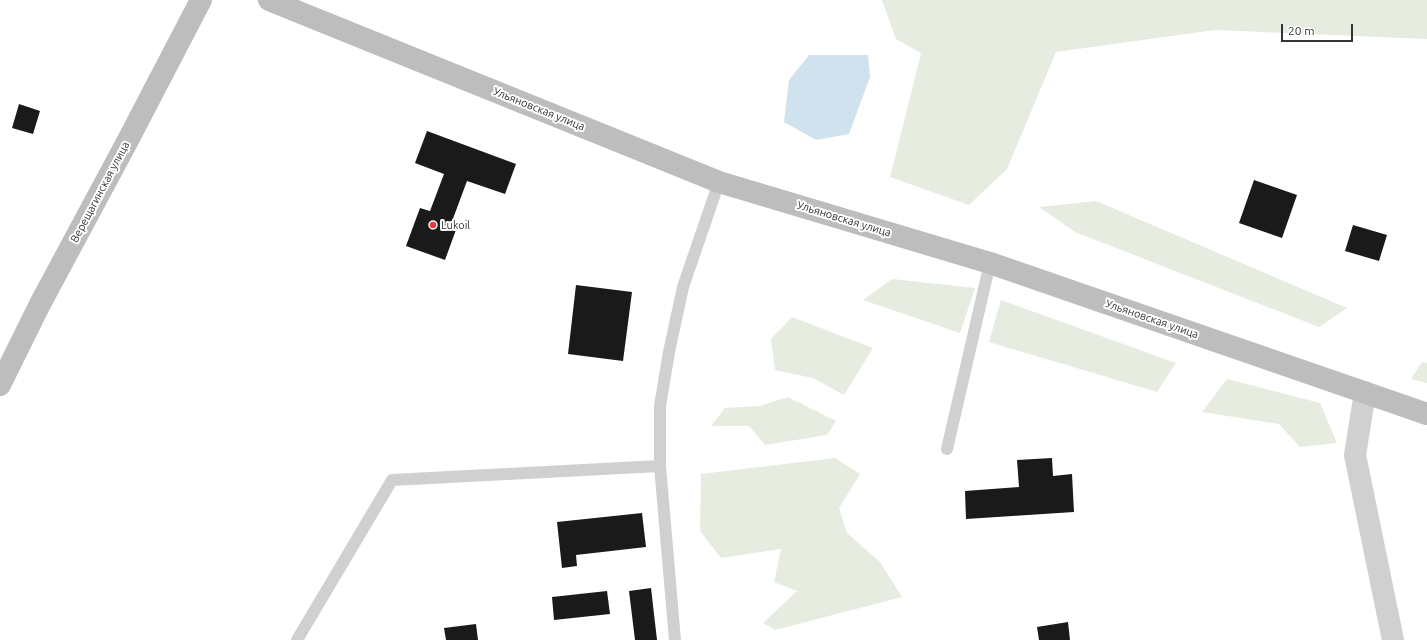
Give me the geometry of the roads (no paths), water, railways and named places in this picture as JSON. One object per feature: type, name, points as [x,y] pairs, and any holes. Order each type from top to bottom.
[{"type":"main road","name":"Верещагинская улица","points":[[0,385],[40,304],[201,0]]},
{"type":"main road","name":"Ульяновская улица","points":[[269,0],[719,182],[990,263],[1427,414]]},
{"type":"street","points":[[1365,392],[1355,454],[1393,640]]},
{"type":"lane","points":[[675,640],[660,466],[660,406],[669,352],[683,286],[719,182]]},
{"type":"lane","points":[[947,448],[990,263]]},
{"type":"lane","points":[[297,640],[392,480],[660,466]]},
{"type":"water","points":[[809,55],[868,55],[870,77],[849,134],[816,140],[784,122],[789,80]]},
{"type":"place","name":"Lukoil","points":[[433,225]]}]
